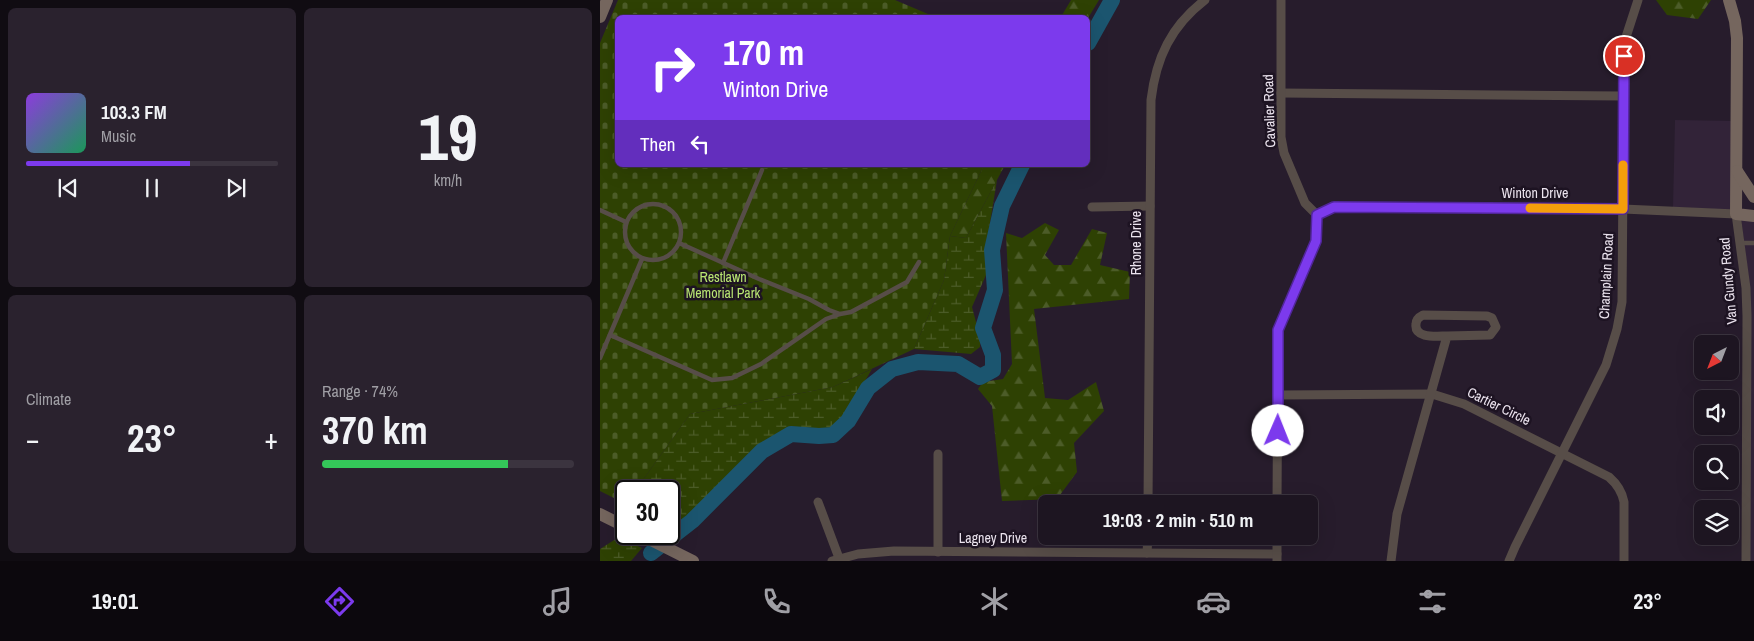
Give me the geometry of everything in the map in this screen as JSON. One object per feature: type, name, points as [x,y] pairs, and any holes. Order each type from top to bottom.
[{"type":"street","points":[[600,17],[607,0]]},
{"type":"street","name":"Rhone Drive","points":[[1148,495],[1151,100],[1153,80],[1158,62],[1173,32],[1205,0]]},
{"type":"street","name":"Cavalier Road","points":[[1281,0],[1281,137],[1284,153],[1305,203],[1317,215]]},
{"type":"street","name":"Champlain Road","points":[[1509,561],[1606,365],[1617,329],[1622,302],[1623,96],[1626,37],[1638,0]]},
{"type":"street","name":"Van Gundy Road","points":[[1729,0],[1735,21],[1737,38],[1736,214],[1751,316],[1746,561]]},
{"type":"street","points":[[1281,93],[1623,96]]},
{"type":"street","points":[[1736,168],[1744,184],[1754,197]]},
{"type":"street","points":[[1092,208],[1150,206]]},
{"type":"street","name":"Winton Drive","points":[[1317,215],[1334,207],[1623,209],[1754,216]]},
{"type":"street","points":[[1277,495],[1278,330],[1316,241],[1317,215]]},
{"type":"street","points":[[1424,315],[1482,315],[1492,318],[1495,322],[1496,327],[1490,335],[1447,336],[1423,335],[1418,332],[1416,322],[1418,318],[1424,315]]},
{"type":"street","points":[[1391,561],[1397,514],[1447,336]]},
{"type":"street","name":"Cartier Circle","points":[[1279,395],[1432,394],[1464,404],[1609,477],[1620,489],[1624,502],[1624,561]]},
{"type":"street","points":[[938,454],[938,552]]},
{"type":"street","points":[[818,502],[835,560]]},
{"type":"street","points":[[600,514],[615,522]]},
{"type":"street","points":[[661,545],[693,561]]},
{"type":"street","points":[[1148,545],[1148,553]]},
{"type":"street","points":[[1277,545],[1277,558]]},
{"type":"street","name":"Lagney Drive","points":[[835,560],[858,554],[894,551],[1186,553],[1277,558]]},
{"type":"lane","points":[[723,262],[762,170]]},
{"type":"lane","points":[[654,204],[664,206],[672,211],[678,219],[681,228],[679,243],[670,255],[662,260],[642,259],[634,254],[625,240],[626,222],[630,214],[637,208],[654,204]]},
{"type":"lane","points":[[600,210],[626,222]]},
{"type":"lane","points":[[679,243],[759,279],[810,298],[829,310],[840,314]]},
{"type":"lane","points":[[1740,243],[1754,243]]},
{"type":"lane","points":[[600,358],[642,259]]},
{"type":"lane","points":[[610,335],[712,380],[732,378],[761,364],[826,318],[852,312],[908,282],[919,262]]},
{"type":"shaded area","points":[[1675,120],[1733,121],[1732,210],[1673,207]]},
{"type":"shaded area","points":[[1741,218],[1754,219],[1754,561],[1750,561],[1751,296]]},
{"type":"green space","name":"Restlawn Memorial Park","points":[[618,0],[895,0],[930,15],[615,15],[615,167],[983,167],[950,236],[944,280],[914,349],[833,387],[690,414],[643,480],[615,480],[615,498],[600,491],[600,43]]},
{"type":"green space","points":[[1071,0],[1099,0],[1090,15],[1062,15]]},
{"type":"green space","points":[[1656,0],[1711,0],[1698,19],[1667,15]]},
{"type":"green space","points":[[983,167],[1004,167],[966,238],[950,236]]},
{"type":"green space","points":[[997,180],[986,247],[986,275],[972,307],[980,337],[980,347],[971,354],[914,349],[944,280],[950,236],[966,238]]},
{"type":"green space","points":[[1045,223],[1059,230],[1045,255],[1054,265],[1071,265],[1092,229],[1107,233],[1100,265],[1130,272],[1129,299],[1034,309],[1045,398],[1068,400],[1096,382],[1104,411],[1074,443],[1077,472],[1060,495],[1038,495],[1038,500],[1002,501],[992,406],[978,389],[983,382],[1003,379],[1012,364],[1006,233],[1022,238]]},
{"type":"green space","points":[[872,369],[846,413],[835,427],[830,431],[821,432],[791,426],[751,451],[685,519],[680,521],[680,480],[643,480],[690,414],[833,387]]},
{"type":"green space","points":[[615,540],[615,545],[636,545],[642,548],[631,561],[600,561],[600,549]]},
{"type":"waterway","points":[[1090,39],[1112,0]]},
{"type":"waterway","points":[[651,553],[692,521],[762,451],[791,434],[833,435],[848,421],[868,388],[892,369],[918,362],[958,364],[980,377],[993,370],[993,355],[983,328],[995,290],[992,250],[1002,206],[1021,167]]},
{"type":"slow traffic","points":[[1530,208],[1623,209],[1623,165]]},
{"type":"route","points":[[1278,431],[1278,330],[1316,241],[1317,215],[1334,207],[1623,209],[1624,56]]}]
